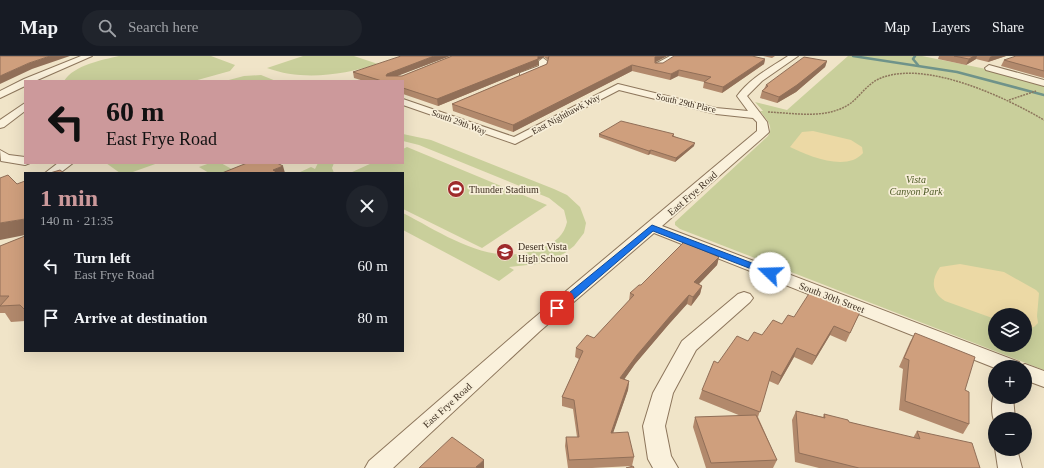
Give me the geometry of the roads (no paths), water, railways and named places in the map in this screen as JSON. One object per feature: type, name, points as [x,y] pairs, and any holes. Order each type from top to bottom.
[{"type":"street","points":[[28,80],[88,56]]},
{"type":"street","points":[[658,66],[676,56]]},
{"type":"street","name":"East Frye Road","points":[[377,468],[534,327],[763,132],[759,113],[742,96],[745,91],[794,56]]},
{"type":"street","points":[[514,79],[542,67],[544,61]]},
{"type":"street","points":[[766,61],[782,64]]},
{"type":"street","points":[[999,62],[992,64],[989,68],[1044,83]]},
{"type":"street","points":[[0,95],[20,87]]},
{"type":"street","name":"South 29th Place","points":[[618,87],[716,111],[759,113]]},
{"type":"street","name":"East Nighthawk Way","points":[[515,142],[618,87]]},
{"type":"street","name":"South 29th Way","points":[[404,102],[515,142]]},
{"type":"street","points":[[0,125],[24,107]]},
{"type":"street","points":[[435,113],[449,107]]},
{"type":"street","points":[[0,154],[6,158],[24,161]]},
{"type":"street","points":[[52,172],[64,164]]},
{"type":"street","name":"South 30th Street","points":[[652,227],[993,360]]},
{"type":"street","points":[[666,468],[660,459],[654,426],[662,393],[689,346],[744,298]]},
{"type":"street","points":[[1032,375],[1044,379]]},
{"type":"street","points":[[1007,456],[1010,468]]},
{"type":"waterway","points":[[853,56],[957,72],[1044,95]]},
{"type":"waterway","points":[[915,56],[913,59],[918,65]]},
{"type":"place","name":"Thunder Stadium","points":[[456,189]]},
{"type":"place","name":"Desert Vista High School","points":[[505,252]]},
{"type":"park label","name":"Vista Canyon Park","points":[[916,184]]}]
